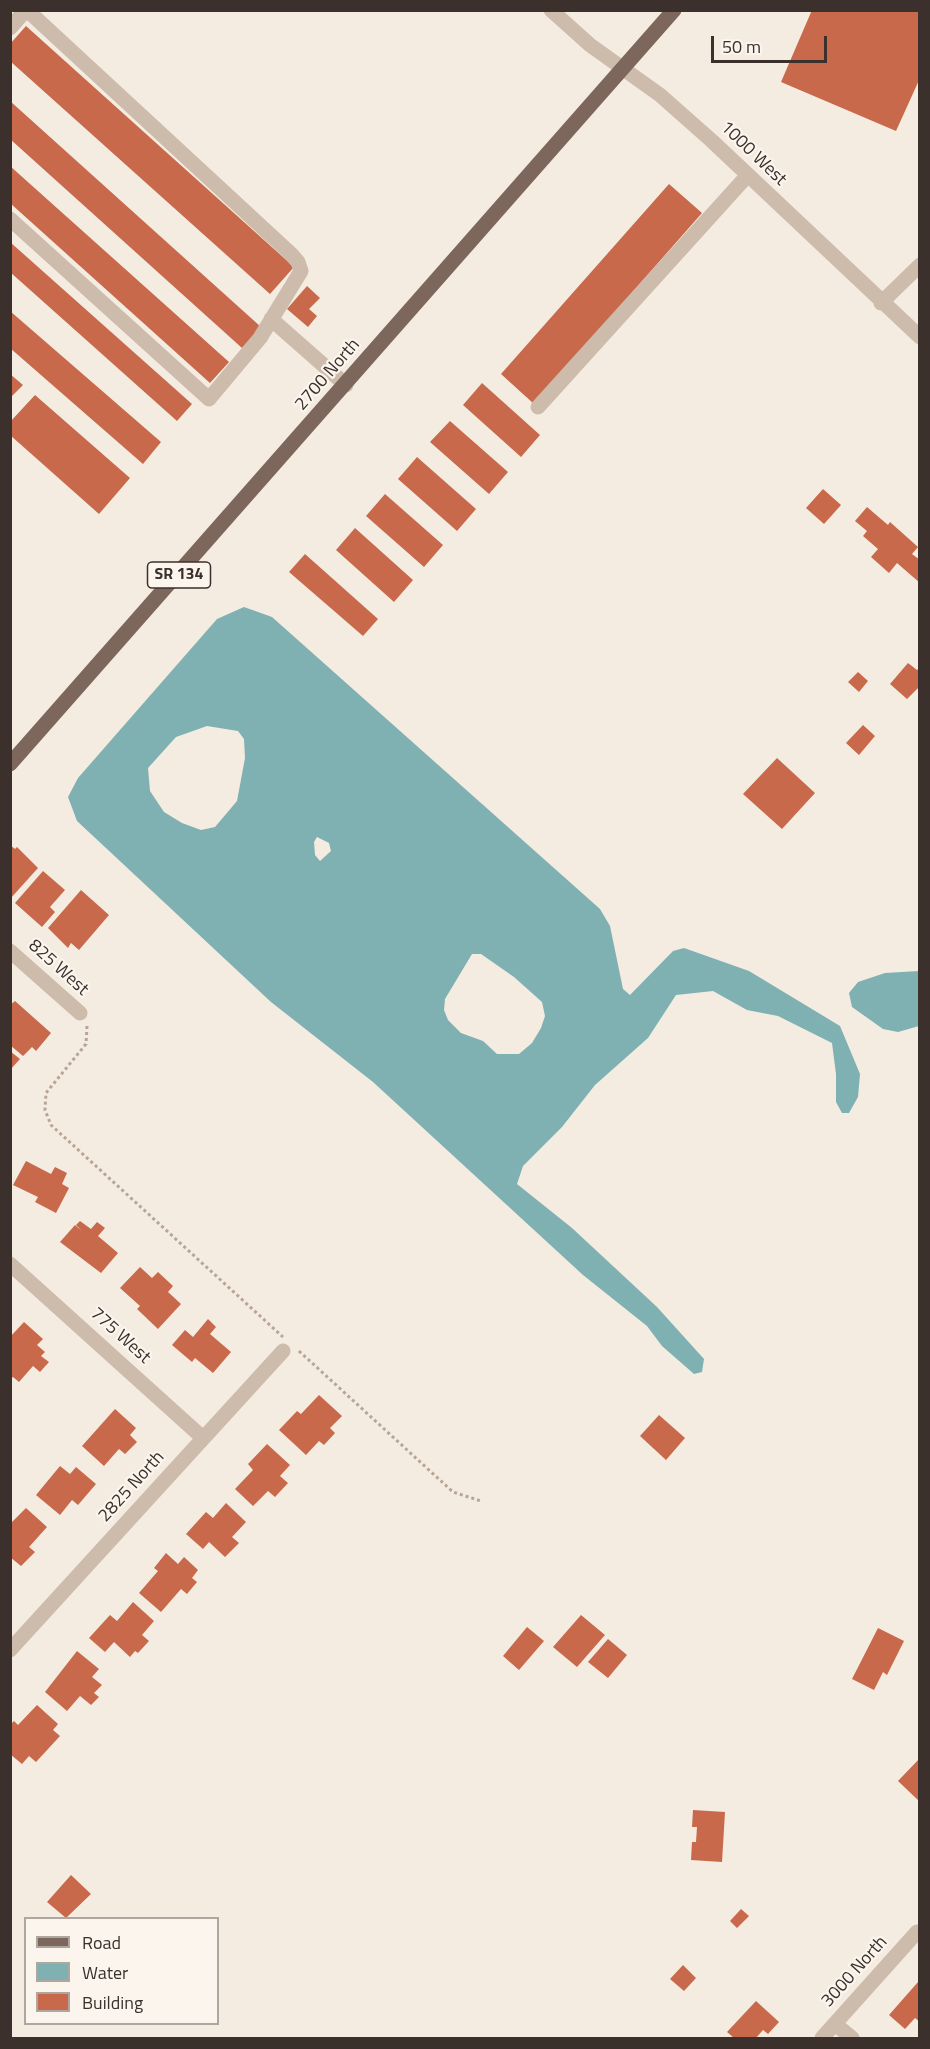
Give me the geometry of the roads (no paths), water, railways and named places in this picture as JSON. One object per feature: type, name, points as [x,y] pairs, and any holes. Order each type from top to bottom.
[{"type":"main road","name":"2700 North","points":[[10,764],[674,10]]},
{"type":"street","points":[[10,28],[26,10],[298,262],[301,271],[260,338],[209,399],[10,219]]},
{"type":"street","name":"1000 West","points":[[551,10],[590,45],[660,95],[880,303],[920,337]]},
{"type":"street","points":[[538,406],[747,176]]},
{"type":"street","points":[[880,303],[920,265]]},
{"type":"street","points":[[272,319],[346,385]]},
{"type":"street","name":"825 West","points":[[13,958],[80,1013]]},
{"type":"street","name":"775 West","points":[[10,1264],[203,1438]]},
{"type":"street","name":"2825 North","points":[[10,1650],[203,1438],[290,1348]]},
{"type":"street","name":"3000 North","points":[[822,2038],[917,1932]]},
{"type":"street","points":[[835,2024],[852,2038]]},
{"type":"water","points":[[244,607],[272,617],[600,909],[610,926],[623,989],[630,995],[673,951],[684,948],[749,971],[840,1026],[860,1074],[858,1097],[849,1113],[842,1113],[836,1102],[836,1074],[832,1043],[778,1016],[747,1010],[713,991],[676,995],[648,1038],[595,1085],[562,1127],[523,1166],[517,1184],[572,1228],[657,1307],[704,1359],[702,1372],[694,1374],[662,1346],[647,1326],[583,1275],[373,1082],[271,1002],[77,821],[68,797],[78,778],[217,619]],"holes":[[[207,726],[238,731],[244,739],[245,758],[237,801],[215,827],[201,830],[182,823],[164,812],[150,791],[148,768],[176,737]],[[317,837],[329,843],[331,851],[320,861],[315,855],[314,842]],[[472,954],[481,954],[514,977],[542,1002],[545,1016],[532,1043],[519,1054],[497,1054],[483,1041],[461,1033],[448,1020],[444,1010],[445,999]]]},
{"type":"water","points":[[919,971],[919,1026],[898,1032],[883,1029],[852,1007],[849,993],[858,982],[885,973]]}]
